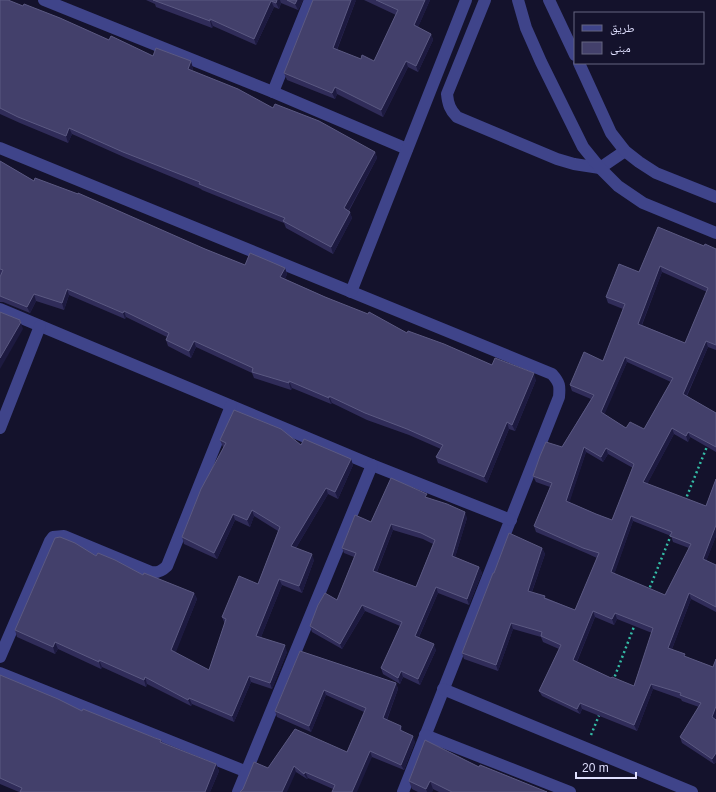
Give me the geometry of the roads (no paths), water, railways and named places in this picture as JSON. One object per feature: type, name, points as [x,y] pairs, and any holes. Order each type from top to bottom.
[{"type":"street","points":[[44,0],[272,92],[407,149]]},
{"type":"street","points":[[272,92],[310,0]]},
{"type":"street","points":[[351,292],[466,0]]},
{"type":"street","points":[[485,0],[447,94],[448,103],[457,117],[557,159],[574,164],[600,168],[625,151]]},
{"type":"street","points":[[518,0],[526,28],[541,62],[583,147],[600,168],[618,186],[643,203],[716,233]]},
{"type":"street","points":[[549,0],[574,53]]},
{"type":"street","points":[[579,64],[612,133],[625,151],[639,162],[656,172],[716,197]]},
{"type":"street","points":[[0,148],[552,374],[557,379],[560,387],[559,397],[403,792]]},
{"type":"street","points":[[0,309],[372,465],[511,520]]},
{"type":"street","points":[[0,428],[40,326]]},
{"type":"street","points":[[0,657],[53,537],[64,536],[151,572],[156,573],[162,571],[167,566],[231,406]]},
{"type":"street","points":[[238,792],[372,465]]},
{"type":"street","points":[[0,673],[246,772]]},
{"type":"street","points":[[443,689],[692,792]]},
{"type":"street","points":[[425,735],[570,792]]}]
